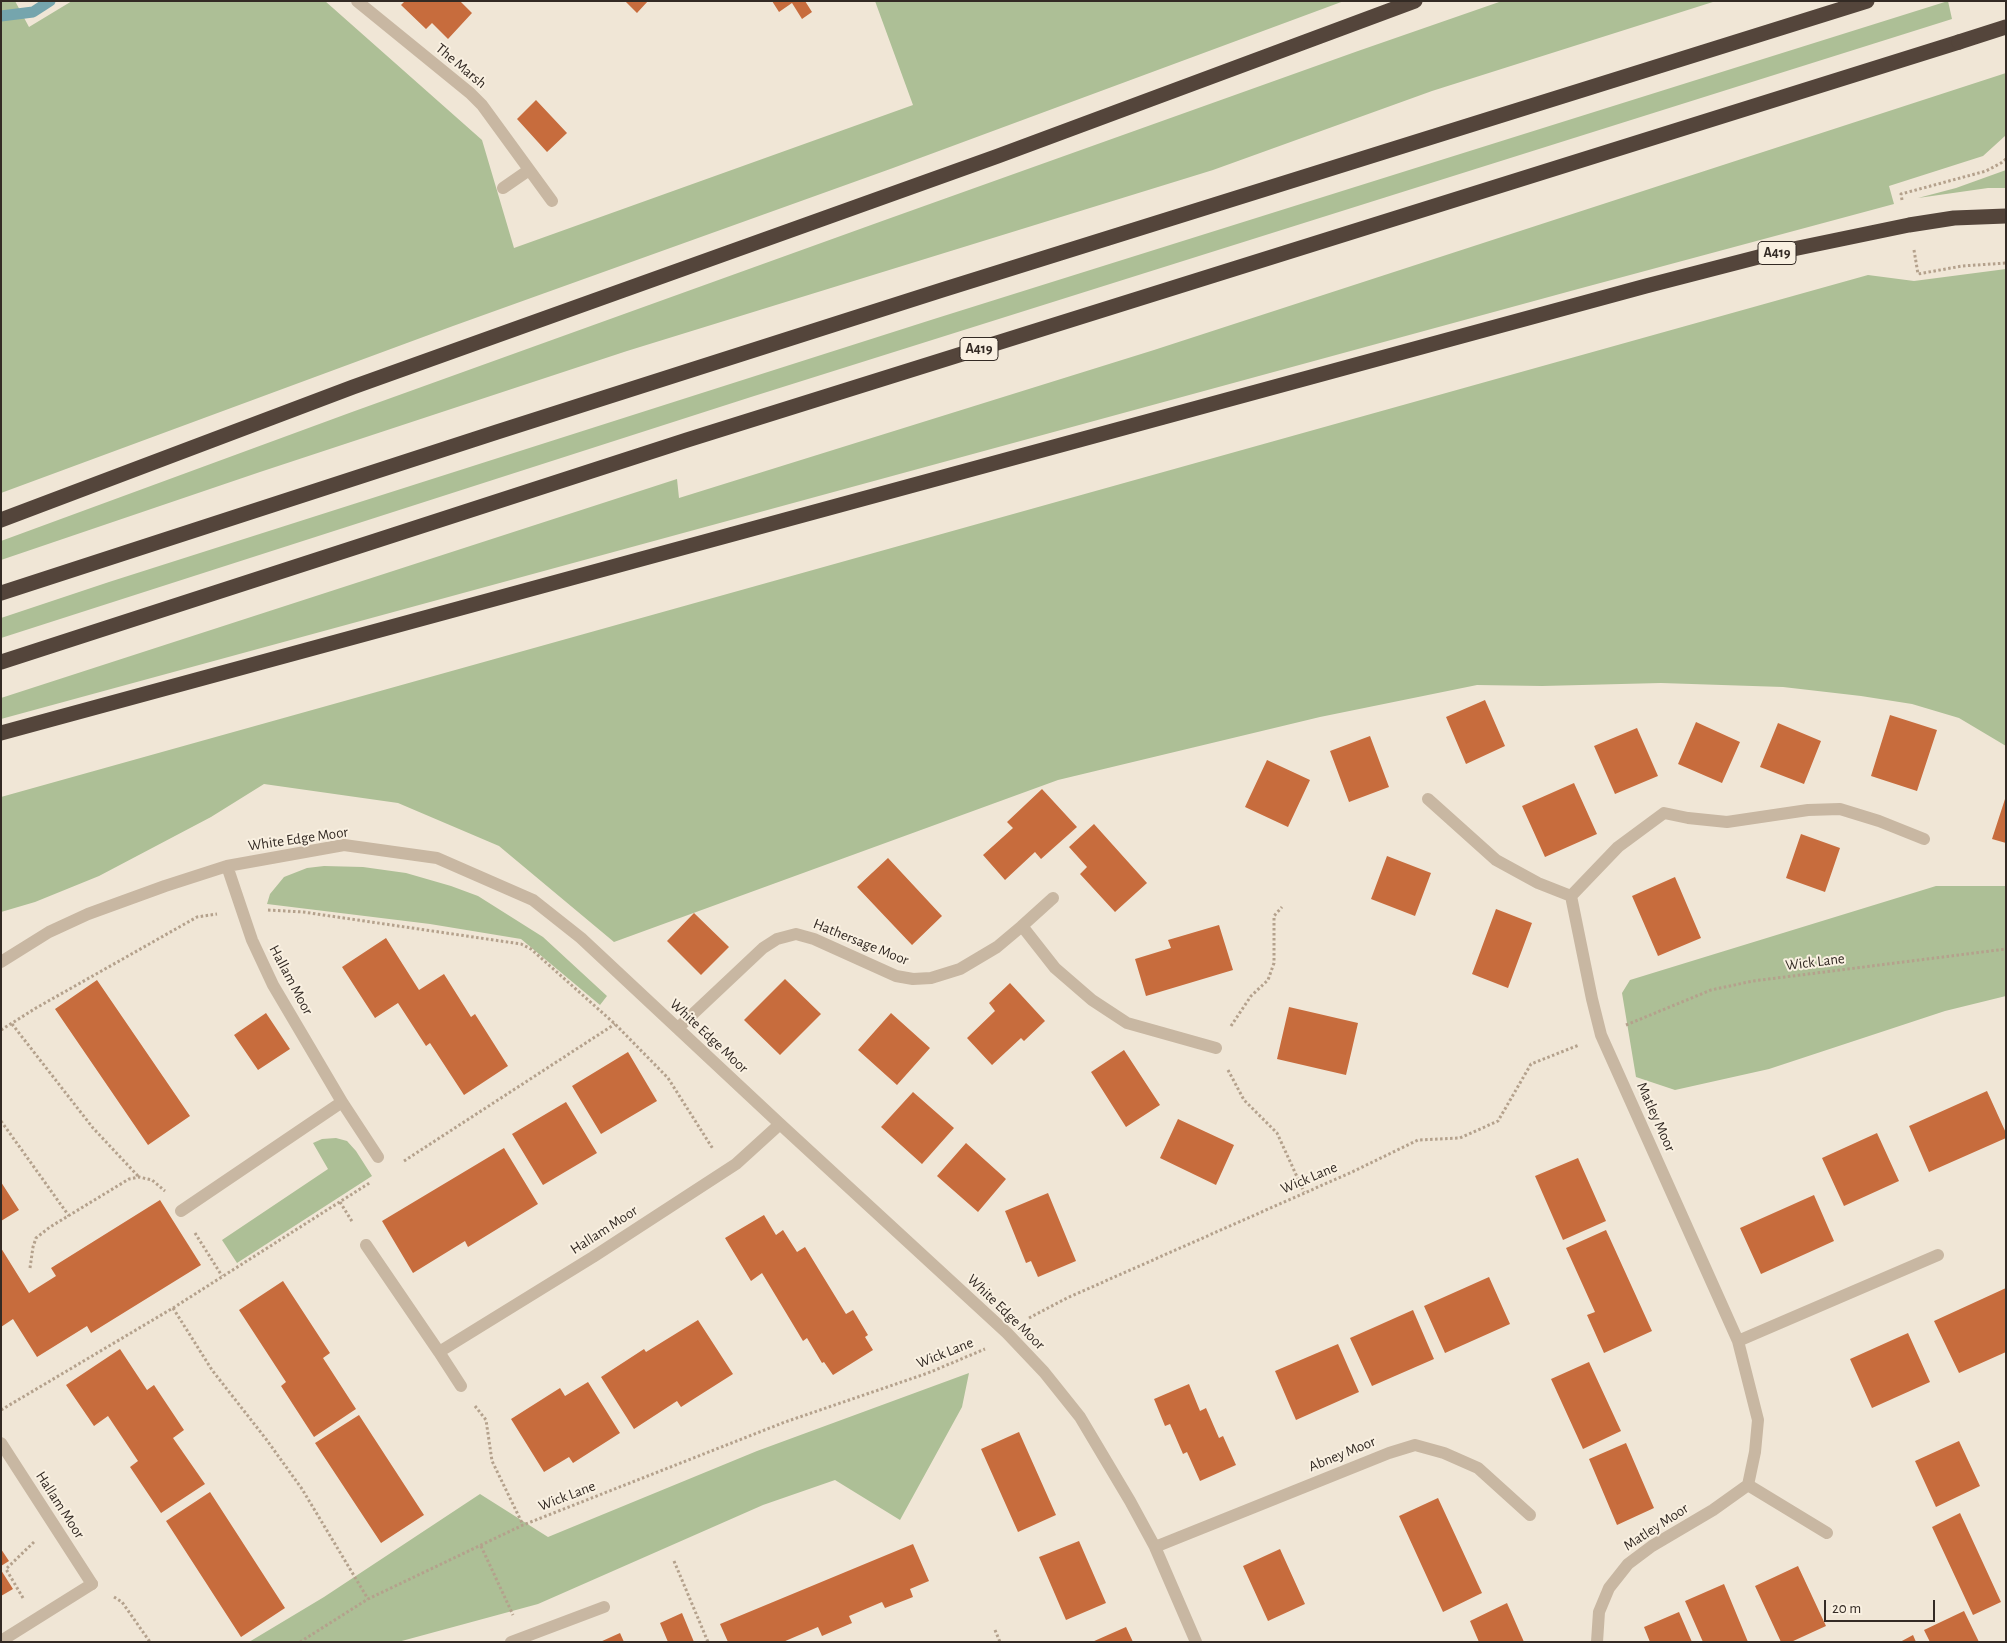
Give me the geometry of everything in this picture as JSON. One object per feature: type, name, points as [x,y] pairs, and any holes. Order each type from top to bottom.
[{"type":"highway","points":[[1,520],[372,380],[998,156],[1415,1]]},
{"type":"highway","points":[[1,593],[895,305],[1867,1]]},
{"type":"highway","name":"A419","points":[[1,662],[687,440],[2006,27]]},
{"type":"highway","name":"A419","points":[[1,733],[1646,286],[1774,253],[1909,225],[1954,218],[2006,216]]},
{"type":"street","name":"The Marsh","points":[[357,1],[470,93],[482,105],[552,201]]},
{"type":"street","points":[[503,188],[530,170]]},
{"type":"street","points":[[1428,799],[1496,860],[1538,883],[1571,896],[1618,847],[1664,814],[1726,822],[1808,810],[1840,809],[1879,821],[1924,839]]},
{"type":"street","name":"White Edge Moor","points":[[1,962],[49,932],[88,914],[227,866],[344,845],[437,858],[533,900],[581,938],[1006,1333],[1044,1372],[1080,1417],[1155,1547],[1196,1642]]},
{"type":"street","name":"Hallam Moor","points":[[227,866],[252,940],[273,985],[342,1102],[378,1157]]},
{"type":"street","name":"Matley Moor","points":[[1571,896],[1601,1035],[1738,1341],[1758,1420],[1755,1452],[1748,1485],[1713,1510],[1652,1546],[1628,1564],[1609,1588],[1599,1612],[1597,1642]]},
{"type":"street","name":"Hathersage Moor","points":[[678,1028],[763,948],[777,939],[796,934],[814,938],[888,973],[913,979],[931,978],[960,969],[997,947],[1053,898]]},
{"type":"street","points":[[1022,926],[1055,968],[1092,1000],[1127,1023],[1216,1048]]},
{"type":"street","points":[[181,1211],[342,1102]]},
{"type":"street","name":"Hallam Moor","points":[[439,1352],[593,1257],[736,1164],[780,1124]]},
{"type":"street","points":[[366,1245],[461,1386]]},
{"type":"street","points":[[1738,1341],[1938,1255]]},
{"type":"street","name":"Hallam Moor","points":[[1,1443],[92,1584]]},
{"type":"street","name":"Abney Moor","points":[[1155,1547],[1388,1453],[1415,1445],[1444,1452],[1478,1468],[1530,1515]]},
{"type":"street","points":[[1748,1485],[1827,1533]]},
{"type":"street","points":[[1,1641],[92,1584]]},
{"type":"street","points":[[518,1640],[604,1607]]},
{"type":"path","points":[[1282,907],[1274,916],[1274,963],[1268,980],[1251,996],[1216,1048],[1244,1100],[1277,1132],[1304,1192]]},
{"type":"path","points":[[1,1030],[36,1008],[197,917],[208,914],[268,910],[303,912],[521,944],[531,949],[615,1024],[668,1078],[727,1170]]},
{"type":"path","name":"Wick Lane","points":[[1634,1022],[1711,990],[1753,981],[2006,949]]},
{"type":"path","points":[[12,1024],[93,1128],[139,1177]]},
{"type":"path","points":[[403,1162],[615,1024]]},
{"type":"path","name":"Wick Lane","points":[[300,1642],[368,1599],[523,1525],[785,1422],[928,1373],[983,1350],[1038,1312],[1067,1298],[1352,1172],[1418,1140],[1460,1138],[1498,1121],[1532,1064],[1567,1050]]},
{"type":"path","points":[[1,1121],[69,1216]]},
{"type":"path","points":[[30,1268],[36,1238],[129,1179],[139,1177],[152,1180],[164,1189],[181,1211],[222,1276]]},
{"type":"path","points":[[1,1410],[173,1308],[379,1177]]},
{"type":"path","points":[[173,1308],[212,1370],[302,1489],[368,1599]]},
{"type":"path","points":[[461,1386],[486,1420],[492,1461],[523,1525]]},
{"type":"path","points":[[30,1534],[34,1542],[6,1569],[36,1619]]},
{"type":"path","points":[[481,1546],[518,1640]]},
{"type":"path","points":[[674,1561],[708,1642]]},
{"type":"path","points":[[92,1584],[122,1602],[150,1642]]},
{"type":"path","points":[[996,1630],[1000,1642]]},
{"type":"green space","points":[[1,1],[15,1],[29,27],[72,1],[325,1],[482,140],[514,248],[913,105],[875,1],[1344,1],[893,168],[453,326],[1,493]]},
{"type":"green space","points":[[1502,1],[1716,1],[1432,91],[1213,170],[627,351],[1,560],[1,541],[885,220]]},
{"type":"green space","points":[[1948,1],[1952,19],[751,397],[1,638],[1,618],[109,582],[934,319]]},
{"type":"green space","points":[[2006,73],[2005,136],[1983,156],[1889,186],[1894,204],[1,719],[1,698],[677,479],[679,498],[1154,350]]},
{"type":"green space","points":[[2006,170],[2006,188],[1988,188],[1918,198],[1956,188]]},
{"type":"green space","points":[[2006,269],[2006,746],[1959,718],[1912,704],[1783,687],[1661,683],[1542,686],[1477,685],[1320,717],[1058,780],[614,942],[499,846],[398,803],[264,784],[211,817],[99,876],[35,902],[1,912],[1,797],[1868,275],[1914,281]]},
{"type":"green space","points":[[324,866],[363,867],[406,873],[478,896],[543,937],[607,996],[600,1005],[521,939],[430,924],[267,904],[270,894],[284,877],[307,868]]},
{"type":"green space","points":[[1936,886],[2006,886],[2006,996],[1945,1011],[1769,1069],[1675,1090],[1636,1077],[1622,993],[1630,980]]},
{"type":"green space","points":[[336,1138],[347,1141],[356,1151],[372,1176],[237,1263],[222,1240],[328,1169],[313,1143],[322,1139]]},
{"type":"green space","points":[[969,1373],[962,1407],[900,1520],[835,1480],[763,1505],[538,1604],[398,1642],[249,1642],[324,1597],[480,1494],[548,1537],[757,1451]]},
{"type":"building","points":[[405,1],[460,1],[472,13],[448,39],[432,23],[426,29],[401,5]]},
{"type":"building","points":[[625,1],[648,1],[637,13]]},
{"type":"building","points":[[772,1],[805,1],[812,12],[802,19],[792,3],[779,12]]},
{"type":"building","points":[[536,100],[567,133],[547,152],[517,119]]},
{"type":"building","points":[[1485,700],[1505,746],[1466,764],[1446,717]]},
{"type":"building","points":[[1890,715],[1937,730],[1917,791],[1871,776]]},
{"type":"building","points":[[1696,722],[1740,742],[1722,783],[1678,764]]},
{"type":"building","points":[[1778,723],[1821,741],[1804,784],[1760,767]]},
{"type":"building","points":[[1637,728],[1658,776],[1615,794],[1594,746]]},
{"type":"building","points":[[1370,736],[1389,787],[1349,802],[1330,751]]},
{"type":"building","points":[[1267,760],[1310,780],[1288,827],[1245,807]]},
{"type":"building","points":[[1574,783],[1597,834],[1545,857],[1522,806]]},
{"type":"building","points":[[1042,789],[1077,827],[1041,859],[1035,852],[1005,880],[983,855],[1013,828],[1007,822]]},
{"type":"building","points":[[2006,799],[2006,843],[1992,839]]},
{"type":"building","points":[[1094,824],[1147,883],[1115,912],[1080,874],[1087,867],[1069,847]]},
{"type":"building","points":[[1801,834],[1840,848],[1825,892],[1786,878]]},
{"type":"building","points":[[1387,856],[1431,873],[1415,916],[1371,899]]},
{"type":"building","points":[[888,858],[942,916],[912,945],[857,887]]},
{"type":"building","points":[[1675,877],[1701,938],[1658,956],[1632,896]]},
{"type":"building","points":[[1496,909],[1532,923],[1508,988],[1472,974]]},
{"type":"building","points":[[694,913],[729,947],[701,975],[667,941]]},
{"type":"building","points":[[1219,925],[1233,970],[1146,996],[1135,959],[1171,948],[1168,940]]},
{"type":"building","points":[[386,938],[419,990],[444,974],[471,1017],[475,1014],[508,1066],[464,1095],[430,1043],[426,1046],[398,1003],[375,1018],[342,967]]},
{"type":"building","points":[[785,979],[821,1014],[780,1055],[744,1020]]},
{"type":"building","points":[[97,980],[190,1116],[148,1145],[55,1009]]},
{"type":"building","points":[[1010,983],[1045,1021],[1024,1041],[1021,1038],[992,1065],[967,1038],[995,1011],[989,1003]]},
{"type":"building","points":[[1289,1007],[1358,1023],[1346,1075],[1277,1059]]},
{"type":"building","points":[[266,1013],[290,1049],[258,1070],[234,1035]]},
{"type":"building","points":[[891,1013],[930,1048],[897,1085],[858,1050]]},
{"type":"building","points":[[1124,1050],[1160,1105],[1126,1127],[1091,1072]]},
{"type":"building","points":[[628,1052],[657,1101],[601,1134],[572,1086]]},
{"type":"building","points":[[1987,1091],[2006,1133],[2006,1138],[1929,1172],[1909,1126]]},
{"type":"building","points":[[913,1092],[954,1128],[922,1164],[881,1127]]},
{"type":"building","points":[[566,1102],[597,1153],[543,1185],[512,1134]]},
{"type":"building","points":[[1178,1119],[1234,1145],[1216,1185],[1160,1158]]},
{"type":"building","points":[[1877,1133],[1899,1181],[1844,1206],[1822,1158]]},
{"type":"building","points":[[966,1143],[1006,1179],[978,1212],[937,1176]]},
{"type":"building","points":[[504,1148],[538,1204],[468,1247],[465,1241],[413,1273],[382,1221]]},
{"type":"building","points":[[1578,1158],[1606,1221],[1563,1240],[1535,1176]]},
{"type":"building","points":[[1,1182],[19,1210],[1,1221]]},
{"type":"building","points":[[1048,1193],[1076,1261],[1038,1277],[1031,1261],[1026,1263],[1005,1211]]},
{"type":"building","points":[[1814,1195],[1834,1241],[1761,1274],[1740,1228]]},
{"type":"building","points":[[160,1200],[201,1265],[91,1333],[87,1326],[37,1357],[13,1319],[1,1327],[1,1248],[29,1293],[56,1276],[51,1268]]},
{"type":"building","points":[[764,1215],[776,1235],[783,1230],[797,1252],[805,1247],[846,1314],[853,1310],[868,1335],[865,1337],[873,1350],[833,1375],[824,1362],[822,1363],[807,1338],[803,1341],[762,1273],[751,1281],[725,1238]]},
{"type":"building","points":[[1606,1230],[1652,1331],[1604,1353],[1587,1315],[1595,1312],[1566,1248]]},
{"type":"building","points":[[1489,1277],[1510,1324],[1445,1353],[1424,1306]]},
{"type":"building","points":[[283,1281],[330,1353],[323,1358],[356,1409],[314,1437],[281,1386],[286,1382],[239,1310]]},
{"type":"building","points":[[2006,1288],[2006,1352],[1959,1373],[1934,1321]]},
{"type":"building","points":[[1413,1310],[1434,1359],[1372,1386],[1350,1338]]},
{"type":"building","points":[[698,1320],[733,1374],[681,1407],[677,1401],[634,1429],[601,1377],[644,1349],[646,1352]]},
{"type":"building","points":[[1908,1333],[1930,1382],[1872,1408],[1850,1359]]},
{"type":"building","points":[[1338,1344],[1359,1392],[1296,1420],[1275,1371]]},
{"type":"building","points":[[120,1349],[147,1390],[154,1385],[184,1430],[173,1438],[205,1484],[161,1513],[130,1467],[138,1461],[108,1416],[94,1426],[66,1385]]},
{"type":"building","points":[[1589,1362],[1621,1431],[1583,1449],[1551,1379]]},
{"type":"building","points":[[588,1382],[620,1433],[573,1463],[569,1457],[544,1472],[511,1419],[560,1388],[565,1396]]},
{"type":"building","points":[[1189,1384],[1200,1411],[1206,1408],[1219,1438],[1223,1436],[1236,1465],[1200,1481],[1187,1452],[1183,1454],[1170,1424],[1165,1426],[1154,1399]]},
{"type":"building","points":[[359,1415],[424,1515],[381,1543],[315,1443]]},
{"type":"building","points":[[1019,1432],[1056,1515],[1018,1532],[981,1449]]},
{"type":"building","points":[[1959,1441],[1980,1486],[1936,1507],[1915,1461]]},
{"type":"building","points":[[1626,1443],[1654,1508],[1617,1525],[1589,1459]]},
{"type":"building","points":[[210,1492],[285,1608],[241,1637],[166,1521]]},
{"type":"building","points":[[1438,1498],[1482,1593],[1443,1612],[1399,1516]]},
{"type":"building","points":[[1960,1513],[2001,1602],[1973,1615],[1932,1527]]},
{"type":"building","points":[[1079,1541],[1106,1603],[1066,1620],[1039,1557]]},
{"type":"building","points":[[913,1544],[929,1581],[910,1589],[913,1597],[885,1608],[882,1602],[849,1616],[852,1623],[822,1636],[818,1627],[783,1642],[728,1642],[720,1624]]},
{"type":"building","points":[[1,1549],[9,1561],[1,1566]]},
{"type":"building","points":[[1280,1549],[1305,1604],[1268,1621],[1243,1566]]},
{"type":"building","points":[[1798,1566],[1826,1626],[1791,1642],[1781,1642],[1755,1586]]},
{"type":"building","points":[[1,1570],[13,1589],[1,1596]]},
{"type":"building","points":[[1724,1584],[1748,1642],[1703,1642],[1685,1601]]},
{"type":"building","points":[[1507,1603],[1524,1642],[1479,1642],[1470,1621]]},
{"type":"building","points":[[1964,1611],[1979,1642],[1930,1642],[1924,1630]]},
{"type":"building","points":[[1679,1612],[1692,1642],[1650,1642],[1644,1627]]},
{"type":"building","points":[[682,1613],[694,1642],[668,1642],[660,1623]]},
{"type":"building","points":[[1126,1627],[1133,1642],[1092,1642]]},
{"type":"building","points":[[620,1633],[624,1642],[600,1642]]},
{"type":"building","points":[[1913,1635],[1916,1642],[1900,1642]]},
{"type":"waterway","points":[[1,16],[33,12],[50,1]]}]
